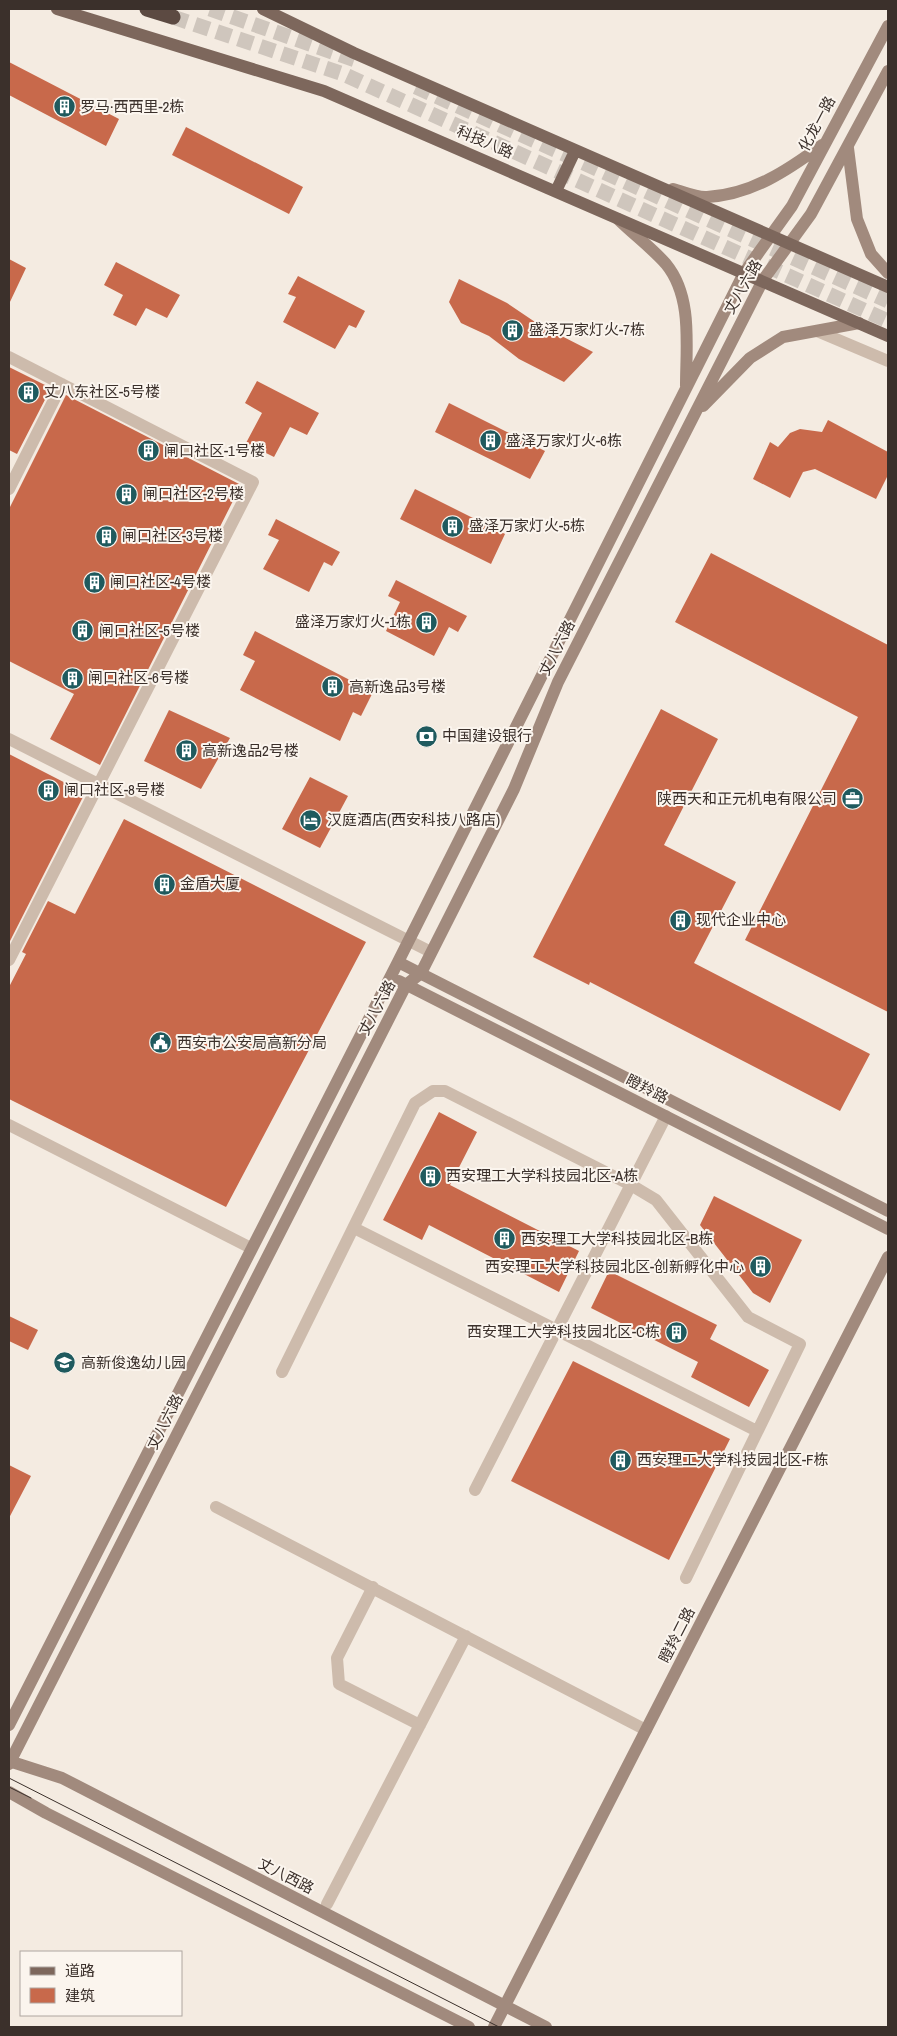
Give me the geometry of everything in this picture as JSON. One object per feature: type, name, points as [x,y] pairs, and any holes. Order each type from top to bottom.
[{"type":"highway","points":[[147,9],[173,17]]},
{"type":"main road","name":"科技八路","points":[[56,9],[324,91],[763,280],[888,336]]},
{"type":"main road","name":"科技八路","points":[[263,9],[354,53],[888,287]]},
{"type":"main road","name":"化龙一路","points":[[770,235],[792,206],[888,26]]},
{"type":"main road","points":[[791,244],[848,148],[888,71]]},
{"type":"main road","points":[[651,184],[706,197],[730,192],[761,184],[789,170],[826,142]]},
{"type":"main road","points":[[848,148],[857,219],[871,254],[888,273]]},
{"type":"main road","points":[[556,192],[575,151]]},
{"type":"main road","points":[[616,217],[666,264],[679,285],[686,317],[686,389]]},
{"type":"main road","name":"丈八六路","points":[[9,1724],[398,962],[744,273],[770,235]]},
{"type":"main road","name":"丈八六路","points":[[9,1763],[406,985],[421,974],[514,789],[558,682],[694,414],[763,280],[791,244]]},
{"type":"main road","points":[[694,414],[750,358],[783,337],[859,323]]},
{"type":"main road","name":"瞪羚路","points":[[398,962],[888,1211]]},
{"type":"main road","name":"瞪羚路","points":[[390,977],[888,1229]]},
{"type":"main road","name":"瞪羚二路","points":[[494,2027],[888,1257]]},
{"type":"main road","name":"丈八西路","points":[[9,1763],[62,1778],[546,2027]]},
{"type":"main road","points":[[9,1792],[55,1818],[470,2027]]},
{"type":"street","points":[[871,254],[888,262]]},
{"type":"street","points":[[817,331],[888,361]]},
{"type":"street","points":[[9,357],[253,482],[9,960]]},
{"type":"street","points":[[9,490],[62,384]]},
{"type":"street","points":[[9,739],[431,952]]},
{"type":"street","points":[[282,1372],[415,1103],[433,1091],[445,1091],[631,1185],[656,1200],[748,1317],[800,1344],[686,1578]]},
{"type":"street","points":[[476,1490],[666,1116]]},
{"type":"street","points":[[9,1125],[251,1248]]},
{"type":"street","points":[[354,1228],[758,1431]]},
{"type":"street","points":[[216,1507],[646,1730]]},
{"type":"street","points":[[373,1587],[337,1658],[339,1684],[420,1725]]},
{"type":"street","points":[[327,1904],[466,1636]]},
{"type":"building","name":"罗马·西西里-2栋","points":[[9,62],[119,119],[106,146],[9,95]]},
{"type":"building","points":[[186,127],[303,187],[289,214],[172,155]]},
{"type":"building","points":[[9,259],[26,268],[9,304]]},
{"type":"building","points":[[116,262],[180,295],[167,318],[146,308],[136,326],[113,315],[123,295],[104,285]]},
{"type":"building","points":[[298,276],[365,311],[356,328],[349,325],[335,349],[283,322],[296,297],[288,294]]},
{"type":"building","name":"盛泽万家灯火-7栋","points":[[459,279],[507,303],[538,324],[593,352],[564,382],[519,359],[489,336],[461,323],[449,302]]},
{"type":"building","points":[[9,367],[51,388],[17,454],[9,450]]},
{"type":"building","points":[[257,381],[319,413],[307,435],[290,427],[274,457],[246,443],[262,413],[245,403]]},
{"type":"building","points":[[66,395],[241,485],[100,765],[50,739],[74,694],[9,661],[9,509]]},
{"type":"building","name":"盛泽万家灯火-6栋","points":[[449,403],[545,451],[530,479],[435,432]]},
{"type":"building","points":[[828,420],[888,452],[888,475],[876,499],[815,469],[803,472],[790,498],[753,479],[770,442],[778,447],[790,433],[800,429],[822,432]]},
{"type":"building","name":"盛泽万家灯火-5栋","points":[[415,489],[505,534],[491,564],[400,519]]},
{"type":"building","points":[[276,519],[340,552],[332,566],[324,562],[309,592],[263,569],[279,540],[268,535]]},
{"type":"building","name":"陕西天和正元机电有限公司","points":[[711,553],[888,645],[888,1012],[745,940],[858,717],[675,622]]},
{"type":"building","name":"盛泽万家灯火-1栋","points":[[396,580],[467,616],[458,632],[449,627],[434,656],[386,631],[400,602],[388,596]]},
{"type":"building","name":"高新逸品3号楼","points":[[255,631],[373,692],[361,716],[353,712],[340,741],[240,690],[255,661],[243,655]]},
{"type":"building","name":"现代企业中心","points":[[661,709],[718,739],[664,845],[736,882],[694,963],[870,1054],[840,1111],[590,982],[589,985],[533,957]]},
{"type":"building","name":"高新逸品2号楼","points":[[169,710],[230,738],[201,789],[144,761]]},
{"type":"building","points":[[9,754],[85,793],[9,943]]},
{"type":"building","points":[[310,777],[348,796],[320,848],[282,829]]},
{"type":"building","name":"西安市公安局高新分局","points":[[124,819],[366,942],[226,1207],[9,1099],[9,987],[26,954],[22,952],[48,901],[75,914]]},
{"type":"building","points":[[439,1112],[477,1132],[450,1185],[579,1251],[559,1292],[429,1225],[422,1240],[383,1220]]},
{"type":"building","name":"西安理工大学科技园北区-创新孵化中心","points":[[714,1196],[802,1240],[770,1303],[753,1293],[700,1225]]},
{"type":"building","name":"西安理工大学科技园北区-C栋","points":[[609,1271],[717,1325],[710,1339],[769,1370],[749,1407],[691,1377],[698,1362],[591,1308]]},
{"type":"building","points":[[9,1316],[38,1330],[28,1350],[9,1341]]},
{"type":"building","name":"西安理工大学科技园北区-F栋","points":[[573,1361],[730,1439],[669,1560],[511,1481]]},
{"type":"building","points":[[9,1465],[31,1476],[9,1518]]},
{"type":"tunnel","points":[[210,9],[361,62]]},
{"type":"tunnel","points":[[173,17],[343,74],[888,321]]},
{"type":"tunnel","points":[[416,87],[888,301]]},
{"type":"tram line","points":[[9,1778],[499,2027]]},
{"type":"tram line","points":[[9,1787],[31,1798]]},
{"type":"place","name":"罗马·西西里-2栋","points":[[64,107]]},
{"type":"place","name":"盛泽万家灯火-7栋","points":[[513,330]]},
{"type":"place","name":"丈八东社区-5号楼","points":[[28,392]]},
{"type":"place","name":"盛泽万家灯火-6栋","points":[[490,441]]},
{"type":"place","name":"闸口社区-1号楼","points":[[148,451]]},
{"type":"place","name":"闸口社区-2号楼","points":[[127,494]]},
{"type":"place","name":"盛泽万家灯火-5栋","points":[[453,526]]},
{"type":"place","name":"闸口社区-3号楼","points":[[106,536]]},
{"type":"place","name":"闸口社区-4号楼","points":[[94,582]]},
{"type":"place","name":"盛泽万家灯火-1栋","points":[[427,622]]},
{"type":"place","name":"闸口社区-5号楼","points":[[83,631]]},
{"type":"place","name":"闸口社区-6号楼","points":[[72,678]]},
{"type":"place","name":"高新逸品3号楼","points":[[333,687]]},
{"type":"place","name":"中国建设银行","points":[[426,736]]},
{"type":"place","name":"高新逸品2号楼","points":[[186,751]]},
{"type":"place","name":"闸口社区-8号楼","points":[[48,790]]},
{"type":"place","name":"陕西天和正元机电有限公司","points":[[853,799]]},
{"type":"place","name":"汉庭酒店(西安科技八路店)","points":[[311,820]]},
{"type":"place","name":"金盾大厦","points":[[164,884]]},
{"type":"place","name":"现代企业中心","points":[[680,920]]},
{"type":"place","name":"西安市公安局高新分局","points":[[161,1043]]},
{"type":"place","name":"西安理工大学科技园北区-A栋","points":[[430,1176]]},
{"type":"place","name":"西安理工大学科技园北区-B栋","points":[[505,1239]]},
{"type":"place","name":"西安理工大学科技园北区-创新孵化中心","points":[[760,1267]]},
{"type":"place","name":"西安理工大学科技园北区-C栋","points":[[676,1332]]},
{"type":"place","name":"高新俊逸幼儿园","points":[[65,1363]]},
{"type":"place","name":"西安理工大学科技园北区-F栋","points":[[621,1460]]}]
